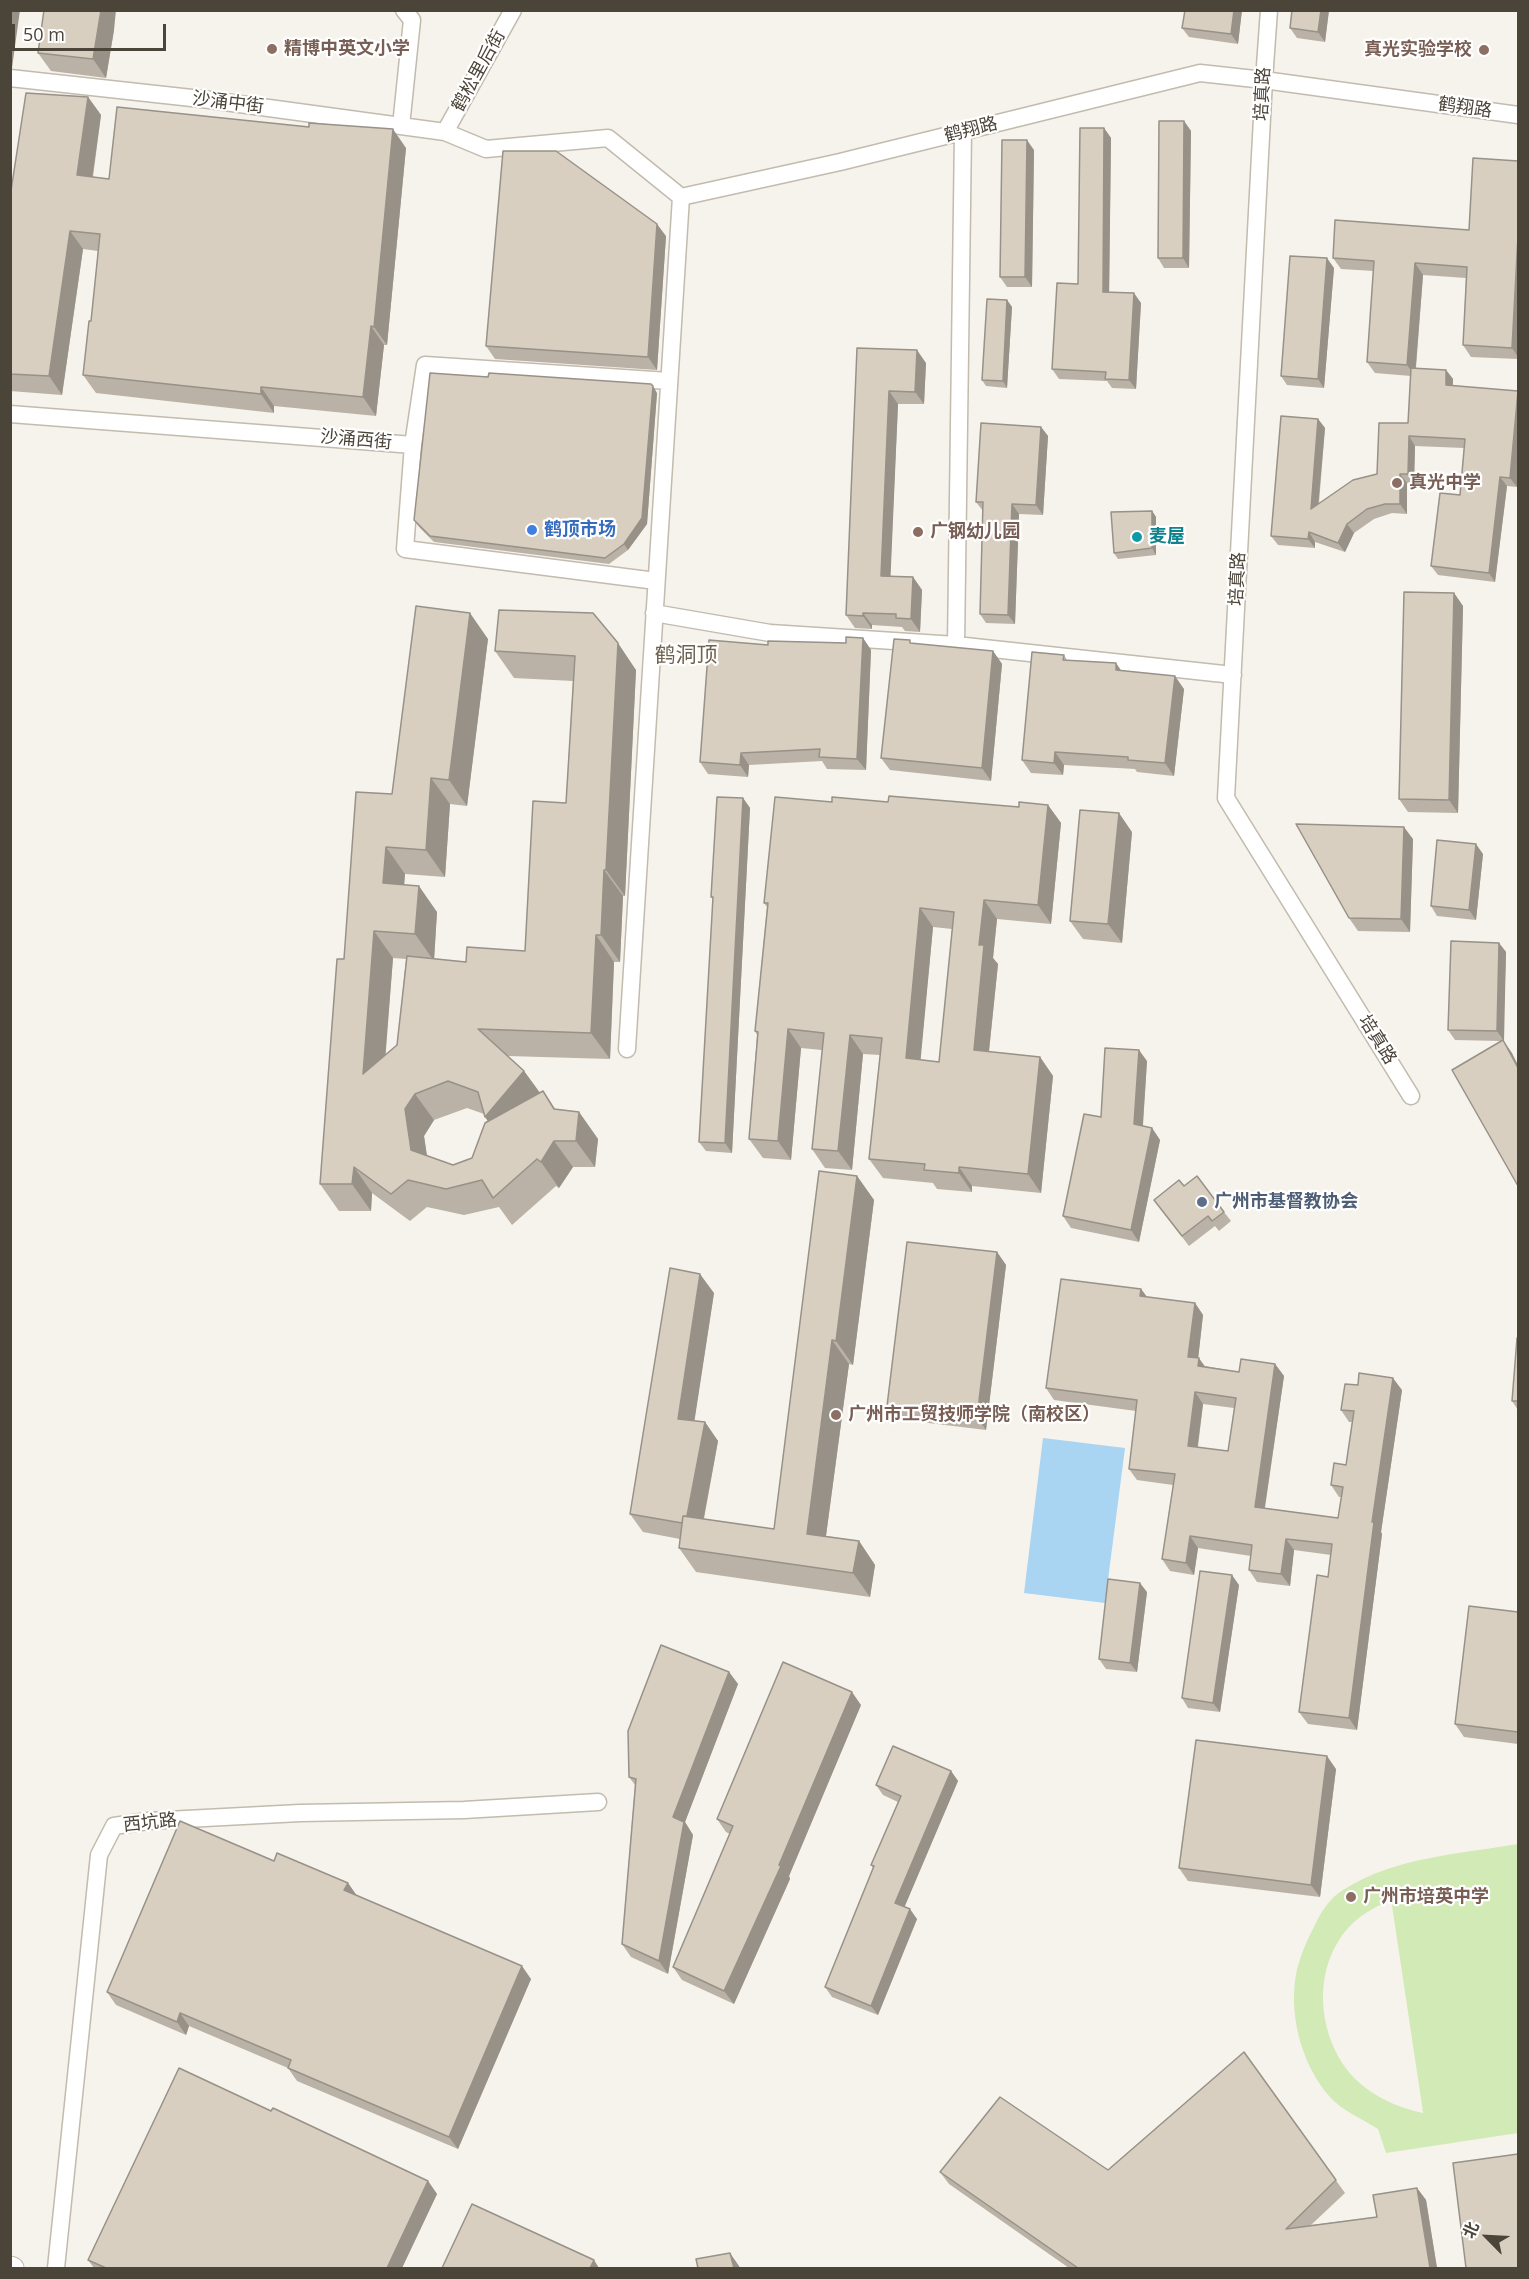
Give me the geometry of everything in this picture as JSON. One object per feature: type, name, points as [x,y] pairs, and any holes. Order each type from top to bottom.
[{"type":"street","points":[[401,126],[412,20],[404,10]]},
{"type":"street","name":"鹤松里后街","points":[[445,132],[513,10]]},
{"type":"street","name":"培真路","points":[[1269,10],[1226,798],[1411,1096]]},
{"type":"street","name":"鹤翔路","points":[[681,197],[840,162],[1200,73],[1518,115]]},
{"type":"street","name":"沙涌中街","points":[[10,78],[210,100],[445,132]]},
{"type":"street","points":[[445,132],[486,149],[608,138],[681,197],[627,1049]]},
{"type":"street","points":[[956,645],[963,132]]},
{"type":"street","name":"沙涌西街","points":[[10,414],[413,445],[425,365],[669,381]]},
{"type":"street","points":[[413,445],[405,549],[656,582]]},
{"type":"street","points":[[654,614],[770,633],[956,645],[1233,675]]},
{"type":"street","name":"西坑路","points":[[56,2268],[99,1855],[114,1826],[148,1821],[300,1813],[464,1810],[598,1802]]},
{"type":"green space","points":[[1518,1844],[1518,2133],[1386,2153],[1378,2129],[1334,2101],[1320,2084],[1305,2057],[1297,2027],[1294,1996],[1296,1975],[1307,1941],[1329,1902],[1338,1893],[1363,1879],[1384,1870],[1428,1858]],"holes":[[[1391,1899],[1423,2113],[1382,2098],[1356,2079],[1337,2055],[1325,2018],[1324,1979],[1337,1943],[1359,1918]]]},
{"type":"water","points":[[1043,1438],[1125,1448],[1105,1603],[1024,1593]]},
{"type":"building","points":[[44,10],[101,10],[93,59],[38,53]]},
{"type":"building","points":[[1185,10],[1234,10],[1231,34],[1182,28]]},
{"type":"building","points":[[1292,10],[1321,10],[1318,32],[1290,28]]},
{"type":"building","points":[[26,93],[88,97],[77,175],[109,179],[117,107],[309,127],[309,123],[393,129],[374,327],[371,326],[363,397],[261,387],[261,394],[83,375],[100,234],[70,231],[49,376],[10,374],[10,197]]},
{"type":"building","points":[[1159,121],[1184,121],[1183,258],[1158,258]]},
{"type":"building","points":[[1080,128],[1104,128],[1103,292],[1134,293],[1129,380],[1105,379],[1106,372],[1052,369],[1057,283],[1078,284]]},
{"type":"building","points":[[1002,140],[1027,140],[1025,277],[1000,277]]},
{"type":"building","points":[[503,151],[556,151],[657,224],[648,357],[486,346]]},
{"type":"building","points":[[1473,158],[1518,161],[1518,236],[1512,348],[1463,345],[1467,267],[1415,263],[1407,365],[1367,362],[1374,261],[1333,258],[1335,220],[1469,230]]},
{"type":"building","points":[[1290,256],[1327,258],[1318,379],[1281,376]]},
{"type":"building","points":[[987,299],[1007,300],[1003,381],[982,380]]},
{"type":"building","points":[[857,348],[917,350],[915,392],[889,391],[881,576],[913,577],[911,619],[896,618],[896,614],[846,615]]},
{"type":"building","points":[[1411,368],[1446,370],[1446,385],[1518,391],[1510,478],[1500,477],[1489,573],[1431,566],[1440,493],[1460,495],[1465,439],[1409,436],[1408,474],[1400,474],[1400,504],[1385,504],[1367,509],[1347,524],[1338,543],[1309,532],[1308,539],[1271,536],[1281,416],[1318,419],[1311,509],[1353,480],[1377,474],[1379,423],[1408,423]]},
{"type":"building","points":[[430,373],[488,377],[489,373],[651,384],[653,386],[642,518],[624,544],[605,558],[430,536],[414,520]]},
{"type":"building","points":[[981,423],[1041,427],[1036,505],[1012,504],[1008,615],[980,614],[983,502],[976,502]]},
{"type":"building","name":"麦屋","points":[[1152,511],[1152,548],[1114,553],[1111,512]]},
{"type":"building","points":[[1404,592],[1454,593],[1449,800],[1399,799]]},
{"type":"building","points":[[416,606],[470,613],[449,780],[431,778],[426,850],[386,847],[383,883],[419,886],[415,934],[374,931],[363,1074],[397,1045],[407,956],[466,962],[467,947],[525,951],[533,801],[566,803],[575,656],[495,651],[499,610],[593,613],[618,643],[606,870],[604,870],[601,935],[596,935],[591,1033],[478,1029],[524,1071],[485,1117],[478,1092],[448,1081],[415,1094],[405,1109],[411,1150],[453,1165],[472,1158],[485,1123],[543,1091],[554,1109],[579,1112],[576,1141],[554,1141],[541,1162],[537,1159],[493,1198],[482,1180],[446,1189],[408,1180],[391,1194],[354,1167],[352,1184],[320,1184],[337,959],[344,959],[356,792],[392,794]]},
{"type":"building","points":[[846,637],[863,638],[857,759],[819,757],[820,749],[741,753],[740,765],[700,762],[709,640],[768,645],[768,641],[846,643]]},
{"type":"building","points":[[894,639],[910,640],[910,643],[993,651],[982,768],[881,758]]},
{"type":"building","points":[[1032,652],[1064,655],[1063,660],[1116,663],[1116,670],[1175,676],[1165,763],[1128,760],[1128,757],[1055,752],[1054,763],[1022,760]]},
{"type":"building","points":[[889,796],[1019,807],[1019,802],[1048,805],[1038,905],[984,900],[979,945],[984,945],[974,1050],[1040,1057],[1028,1174],[959,1167],[959,1173],[924,1170],[925,1164],[869,1159],[882,1038],[850,1035],[838,1151],[812,1149],[824,1033],[788,1029],[778,1141],[749,1139],[758,1032],[755,1031],[768,903],[764,903],[775,797],[832,802],[832,797],[888,802]],"holes":[[[920,908],[954,912],[939,1062],[906,1058]]]},
{"type":"building","points":[[717,797],[743,798],[725,1143],[699,1142]]},
{"type":"building","points":[[1080,810],[1119,813],[1108,924],[1070,921]]},
{"type":"building","points":[[1296,824],[1404,827],[1401,919],[1349,918]]},
{"type":"building","points":[[1437,840],[1476,844],[1469,910],[1431,906]]},
{"type":"building","points":[[1451,941],[1499,943],[1497,1031],[1448,1030]]},
{"type":"building","points":[[1503,1040],[1518,1068],[1518,1186],[1452,1070]]},
{"type":"building","points":[[1105,1048],[1139,1050],[1134,1124],[1152,1128],[1131,1230],[1063,1216],[1084,1114],[1101,1117]]},
{"type":"building","points":[[819,1171],[857,1176],[836,1341],[832,1340],[807,1534],[859,1541],[853,1573],[679,1548],[683,1516],[774,1529]]},
{"type":"building","points":[[1197,1176],[1224,1212],[1212,1221],[1208,1216],[1182,1236],[1154,1200],[1179,1180],[1184,1186]]},
{"type":"building","points":[[907,1242],[997,1252],[977,1417],[887,1406]]},
{"type":"building","points":[[670,1268],[700,1274],[678,1419],[705,1422],[687,1516],[683,1516],[682,1523],[630,1514]]},
{"type":"building","points":[[1061,1279],[1141,1289],[1140,1296],[1195,1303],[1188,1357],[1199,1358],[1198,1366],[1239,1372],[1241,1359],[1275,1364],[1255,1507],[1338,1518],[1343,1487],[1331,1485],[1334,1463],[1346,1465],[1354,1411],[1341,1410],[1345,1384],[1358,1385],[1359,1373],[1393,1378],[1372,1522],[1374,1522],[1349,1718],[1299,1712],[1317,1575],[1328,1577],[1332,1544],[1286,1539],[1281,1574],[1249,1570],[1252,1545],[1190,1536],[1186,1563],[1162,1559],[1175,1474],[1129,1469],[1137,1400],[1046,1388]],"holes":[[[1195,1392],[1236,1398],[1228,1451],[1188,1446]]]},
{"type":"building","points":[[1517,1338],[1518,1401],[1512,1401]]},
{"type":"building","points":[[1200,1571],[1232,1575],[1213,1703],[1182,1698]]},
{"type":"building","points":[[1108,1579],[1140,1583],[1130,1663],[1099,1659]]},
{"type":"building","points":[[1469,1606],[1518,1612],[1518,1732],[1455,1724]]},
{"type":"building","points":[[661,1645],[729,1672],[673,1817],[684,1822],[659,1961],[622,1944],[636,1779],[629,1777],[628,1731]]},
{"type":"building","points":[[783,1662],[852,1692],[779,1865],[781,1866],[724,1991],[673,1967],[733,1826],[717,1819]]},
{"type":"building","points":[[1196,1740],[1327,1756],[1311,1885],[1179,1868]]},
{"type":"building","points":[[893,1746],[951,1771],[895,1903],[910,1909],[871,2006],[825,1987],[874,1866],[871,1865],[901,1796],[876,1785]]},
{"type":"building","points":[[180,1821],[274,1861],[277,1853],[348,1883],[344,1890],[522,1966],[449,2137],[288,2068],[291,2060],[180,2013],[177,2022],[107,1992]]},
{"type":"building","points":[[1244,2052],[1336,2180],[1286,2229],[1377,2217],[1373,2195],[1417,2188],[1430,2268],[1078,2268],[940,2172],[1000,2097],[1108,2170]]},
{"type":"building","points":[[179,2068],[271,2111],[273,2108],[428,2181],[387,2268],[106,2268],[88,2260]]},
{"type":"building","points":[[1518,2154],[1518,2268],[1466,2268],[1453,2163]]},
{"type":"building","points":[[472,2204],[594,2260],[590,2268],[442,2268]]},
{"type":"building","points":[[730,2253],[734,2268],[698,2268],[696,2259]]},
{"type":"place","name":"精博中英文小学","points":[[272,49]]},
{"type":"place","name":"真光实验学校","points":[[1484,50]]},
{"type":"place","name":"真光中学","points":[[1397,483]]},
{"type":"place","name":"鹤顶市场","points":[[532,530]]},
{"type":"place","name":"广钢幼儿园","points":[[918,532]]},
{"type":"place","name":"麦屋","points":[[1137,537]]},
{"type":"place","name":"广州市基督教协会","points":[[1202,1202]]},
{"type":"place","name":"广州市工贸技师学院（南校区）","points":[[836,1415]]},
{"type":"place","name":"广州市培英中学","points":[[1351,1897]]},
{"type":"district","name":"鹤洞顶","points":[[686,656]]}]
